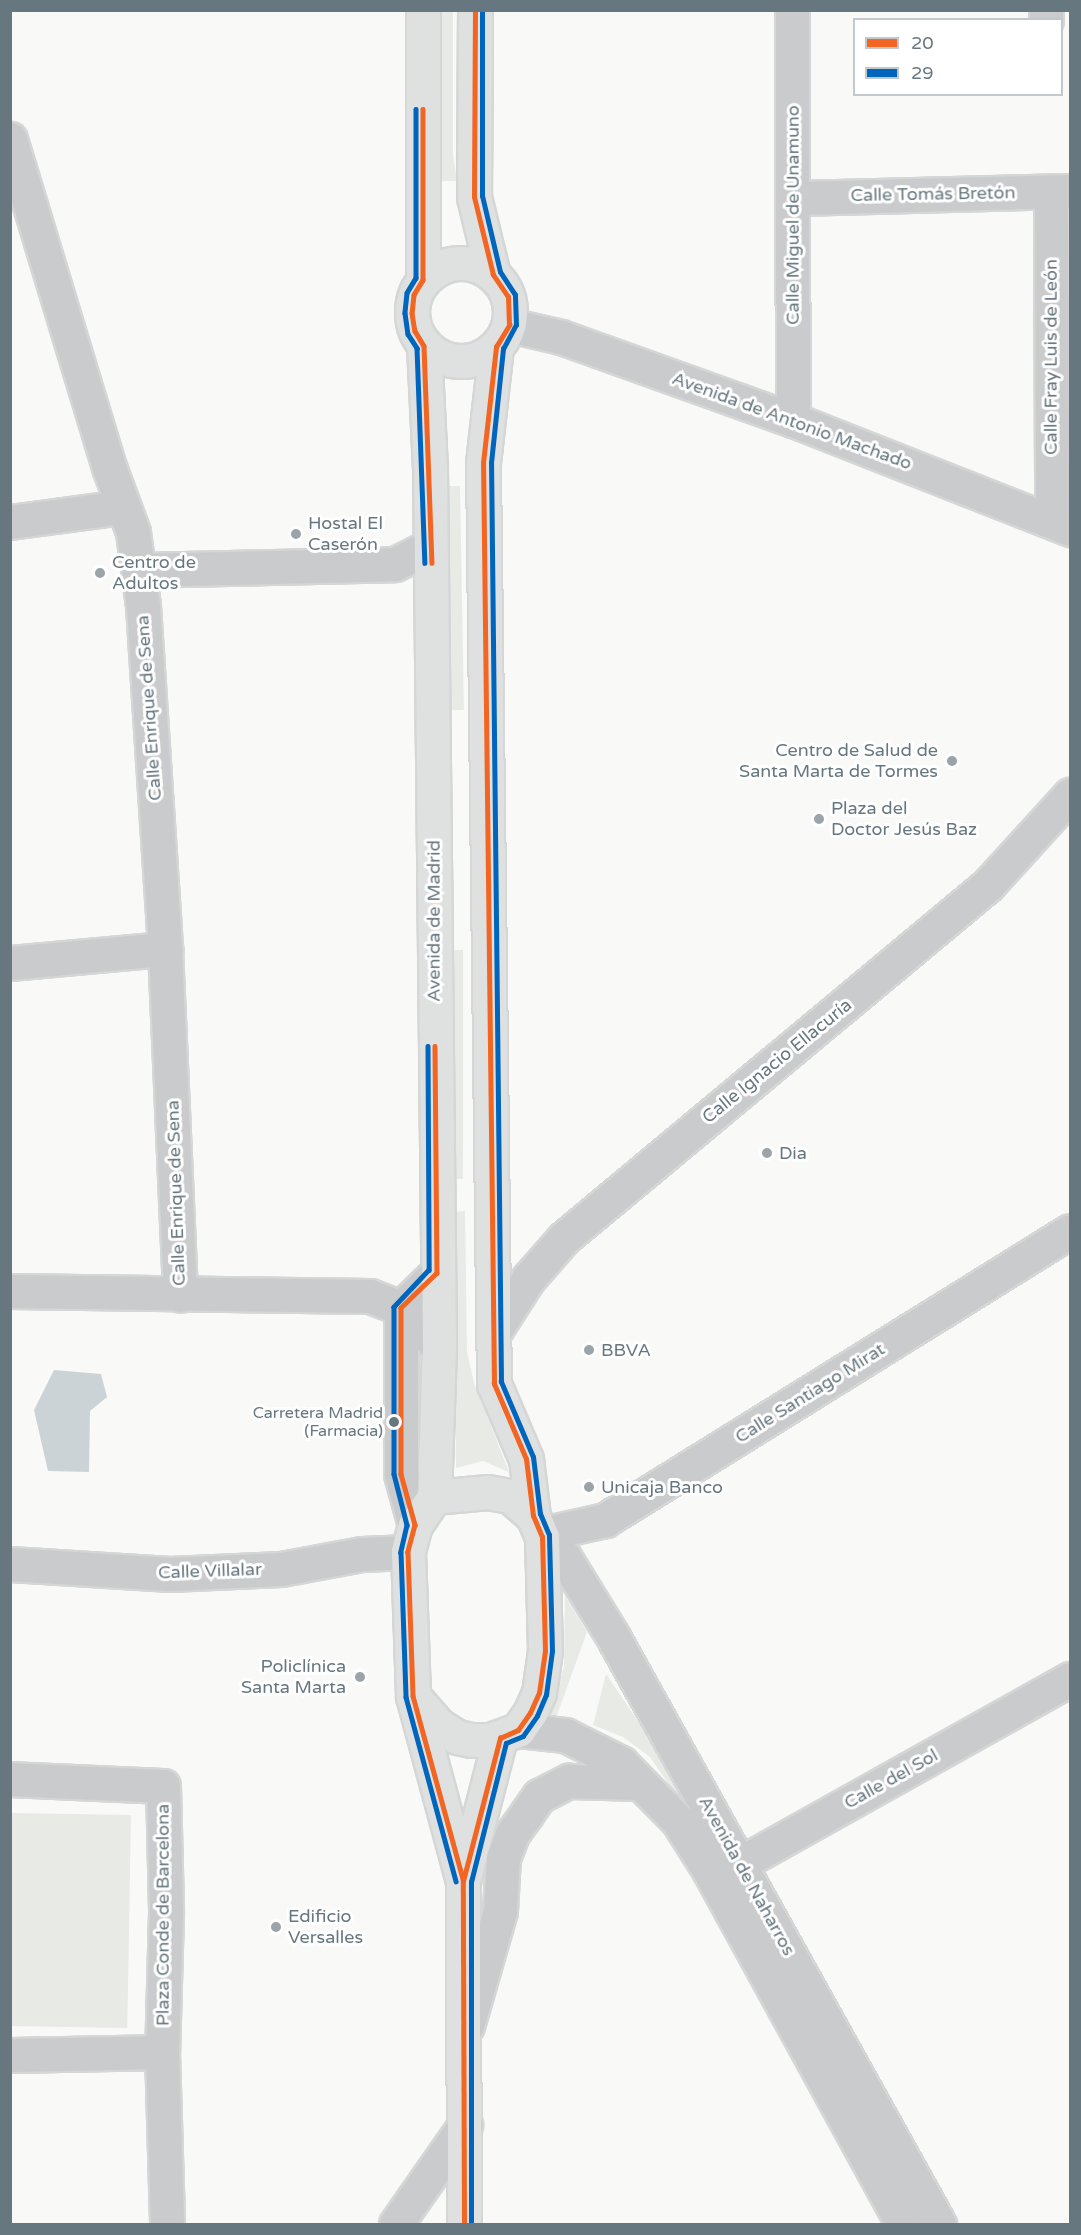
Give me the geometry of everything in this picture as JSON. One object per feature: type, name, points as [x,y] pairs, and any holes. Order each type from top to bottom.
[{"type":"highway","points":[[423,10],[423,280]]},
{"type":"highway","points":[[463,1881],[509,1734],[539,1693],[545,1651],[539,1529],[526,1459],[494,1384],[483,463],[508,297],[493,274],[474,197],[475,10]]},
{"type":"highway","points":[[493,274],[471,263],[445,265],[423,280],[414,295],[412,313],[415,331],[424,346],[447,360],[473,360],[503,336]]},
{"type":"highway","name":"Avenida de Madrid","points":[[424,346],[431,546],[437,1273],[440,1348],[434,1497]]},
{"type":"highway","points":[[464,2224],[463,1881],[412,1696],[412,1538],[434,1497],[488,1492],[510,1496],[539,1529]]},
{"type":"highway","points":[[412,1696],[438,1725],[457,1737],[509,1734]]},
{"type":"street","name":"Calle Miguel de Unamuno","points":[[792,10],[795,198],[793,420]]},
{"type":"street","name":"Calle Enrique de Sena","points":[[10,139],[123,507],[134,532],[139,570],[165,949],[180,1295]]},
{"type":"street","name":"Calle Tomás Bretón","points":[[795,198],[1061,192]]},
{"type":"street","name":"Calle Fray Luis de León","points":[[1061,192],[1061,525]]},
{"type":"street","name":"Avenida de Antonio Machado","points":[[503,336],[561,337],[793,420],[1061,525]]},
{"type":"street","points":[[10,522],[123,507]]},
{"type":"street","points":[[139,570],[395,564],[431,546]]},
{"type":"street","name":"Calle Ignacio Ellacuría","points":[[493,1334],[528,1279],[564,1238],[988,885],[1071,795]]},
{"type":"street","points":[[10,963],[165,949]]},
{"type":"street","name":"Calle Santiago Mirat","points":[[539,1529],[605,1520],[1071,1231]]},
{"type":"street","points":[[412,1538],[402,1474],[401,1308],[437,1273]]},
{"type":"street","points":[[10,1291],[370,1296],[401,1308],[440,1348]]},
{"type":"street","name":"Avenida de Naharros","points":[[539,1529],[564,1557],[595,1606],[741,1863],[939,2224]]},
{"type":"street","name":"Calle Villalar","points":[[10,1564],[170,1574],[281,1569],[362,1554],[412,1538]]},
{"type":"street","name":"Calle del Sol","points":[[709,1870],[741,1863],[1067,1688]]},
{"type":"street","name":"Avenida de Naharros","points":[[509,1734],[565,1735],[621,1763],[678,1821],[709,1870],[903,2224]]},
{"type":"street","name":"Plaza Conde de Barcelona","points":[[10,1779],[163,1786],[166,1913],[162,2052],[167,2224]]},
{"type":"street","points":[[463,2042],[500,1911],[503,1858],[512,1834],[539,1796],[569,1781],[639,1783]]},
{"type":"street","name":"Plaza Conde de Barcelona","points":[[10,2055],[162,2052]]},
{"type":"street","points":[[396,2224],[465,2125]]},
{"type":"shaded area","points":[[441,11],[453,11],[453,156],[457,181],[440,181]]},
{"type":"shaded area","points":[[445,486],[460,486],[464,710],[449,710]]},
{"type":"shaded area","points":[[451,950],[463,950],[463,1179],[454,1179]]},
{"type":"shaded area","points":[[465,1211],[467,1352],[474,1383],[509,1472],[483,1461],[456,1468],[454,1212]]},
{"type":"shaded area","points":[[54,1370],[101,1374],[107,1397],[90,1411],[89,1472],[48,1471],[34,1410]]},
{"type":"shaded area","points":[[565,1596],[587,1632],[556,1718],[550,1717],[564,1666]]},
{"type":"shaded area","points":[[606,1674],[676,1777],[705,1837],[650,1757],[623,1737],[593,1725]]},
{"type":"shaded area","points":[[11,1813],[131,1815],[127,2028],[10,2026]]},
{"type":"transit line","name":"20","points":[[464,2224],[463,1881],[500,1738],[518,1730],[530,1713],[539,1693],[545,1651],[542,1537],[533,1516],[526,1459],[494,1384],[483,463],[496,347],[509,325],[508,297],[493,275],[474,197],[475,10]]},
{"type":"transit line","name":"29","points":[[471,2224],[471,1882],[506,1743],[523,1736],[537,1716],[546,1695],[552,1651],[549,1535],[540,1514],[533,1457],[501,1382],[491,463],[503,349],[516,325],[515,295],[500,272],[482,196],[482,10]]},
{"type":"transit line","name":"29","points":[[416,109],[416,278],[407,293],[405,313],[408,334],[417,348],[425,563]]},
{"type":"transit line","name":"20","points":[[423,109],[423,280],[414,295],[412,313],[415,331],[424,346],[432,563]]},
{"type":"transit line","name":"29","points":[[428,1046],[429,1270],[394,1307],[394,1474],[407,1525],[401,1552],[406,1697],[456,1881]]},
{"type":"transit line","name":"20","points":[[435,1046],[437,1273],[401,1308],[401,1474],[415,1525],[408,1552],[413,1696],[463,1879]]},
{"type":"place","name":"Hostal El Caserón","points":[[296,534]]},
{"type":"place","name":"Centro de Adultos","points":[[100,573]]},
{"type":"place","name":"Centro de Salud de Santa Marta de Tormes","points":[[952,761]]},
{"type":"place","name":"Plaza del Doctor Jesús Baz","points":[[819,819]]},
{"type":"place","name":"Dia","points":[[767,1153]]},
{"type":"place","name":"BBVA","points":[[589,1350]]},
{"type":"place","name":"Carretera Madrid (Farmacia)","points":[[394,1422]]},
{"type":"place","name":"Unicaja Banco","points":[[589,1487]]},
{"type":"place","name":"Policlínica Santa Marta","points":[[360,1677]]},
{"type":"place","name":"Edificio Versalles","points":[[276,1927]]}]
